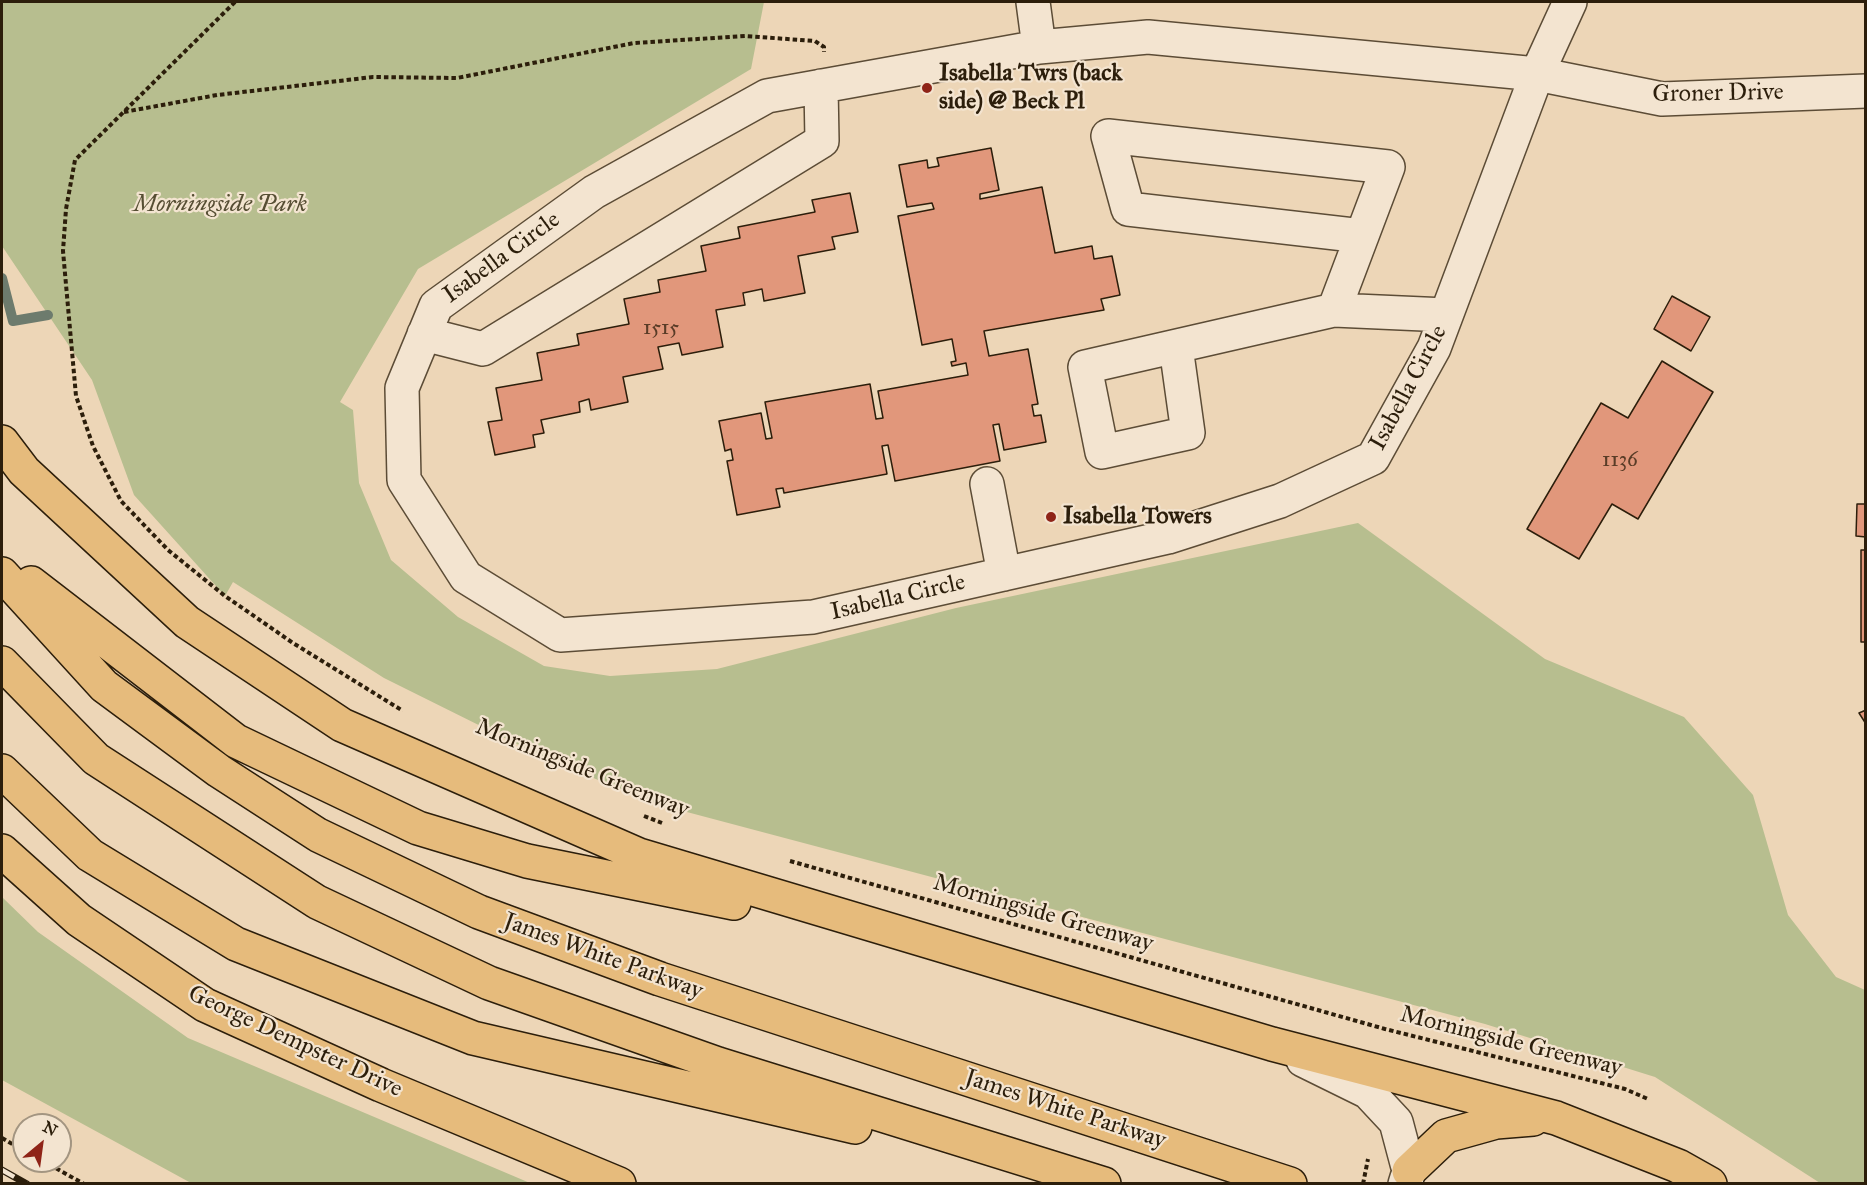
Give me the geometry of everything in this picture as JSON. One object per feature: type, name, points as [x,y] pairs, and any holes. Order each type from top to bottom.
[{"type":"main road","points":[[2,442],[24,471],[187,622],[342,725],[639,855],[1272,1044],[1556,1118],[1678,1166],[1710,1184]]},
{"type":"main road","points":[[2,560],[236,741],[418,828],[527,861],[603,878],[903,934]]},
{"type":"main road","name":"James White Parkway","points":[[2,574],[104,686],[219,771],[318,835],[479,912],[660,980],[1244,1167],[1290,1184]]},
{"type":"main road","points":[[2,663],[96,759],[317,902],[489,983],[718,1064],[1104,1184]]},
{"type":"main road","points":[[2,771],[90,855],[236,944],[473,1038],[1099,1184]]},
{"type":"main road","name":"George Dempster Drive","points":[[2,851],[79,920],[205,1005],[381,1085],[619,1184]]},
{"type":"main road","points":[[1407,1177],[1446,1136],[1496,1122],[1556,1118]]},
{"type":"street","points":[[1033,2],[1039,47]]},
{"type":"street","points":[[1537,74],[1570,2]]},
{"type":"street","name":"Isabella Circle","points":[[1148,37],[1537,74],[1434,348],[1373,458],[1280,501],[1168,537],[813,617],[560,635],[466,577],[404,480],[402,388],[436,306],[594,192],[767,96],[1039,47],[1148,37]]},
{"type":"street","name":"Groner Drive","points":[[1537,74],[1662,99],[1866,91]]},
{"type":"street","points":[[424,334],[483,350],[822,141],[821,86]]},
{"type":"street","points":[[1334,310],[1362,236],[1388,167],[1108,136],[1128,208],[1362,236]]},
{"type":"street","points":[[1176,347],[1334,310],[1446,315]]},
{"type":"street","points":[[987,484],[1004,574]]},
{"type":"street","points":[[1272,1044],[1368,1092],[1396,1122],[1407,1177]]},
{"type":"path","points":[[235,2],[75,160],[66,209],[63,251],[76,396],[106,474],[121,501],[168,550],[225,596],[293,643],[408,714]]},
{"type":"path","points":[[124,112],[217,95],[373,77],[457,78],[634,43],[746,36],[815,41],[824,47],[821,86]]},
{"type":"path","name":"Morningside Greenway","points":[[642,816],[673,827]]},
{"type":"path","name":"Morningside Greenway","points":[[784,860],[1385,1029],[1625,1089],[1648,1099]]},
{"type":"path","points":[[1363,1184],[1369,1156]]},
{"type":"path","points":[[64,1173],[84,1184]]},
{"type":"green space","name":"Morningside Park","points":[[2,2],[764,2],[751,69],[418,269],[340,402],[353,410],[359,483],[391,560],[458,617],[544,666],[610,676],[717,669],[956,608],[1358,523],[1545,659],[1684,717],[1753,795],[1788,915],[1836,977],[1865,990],[1865,1183],[1820,1183],[1655,1077],[1485,1024],[653,803],[541,756],[384,678],[233,582],[225,596],[134,495],[92,380],[2,246]]},
{"type":"green space","points":[[2,897],[38,932],[188,1038],[530,1183],[191,1183],[72,1118],[72,1113],[63,1113],[2,1080]]},
{"type":"building","points":[[991,148],[999,190],[980,194],[980,199],[1042,187],[1055,253],[1092,246],[1094,259],[1112,256],[1120,295],[1101,299],[1104,310],[984,331],[989,356],[1028,349],[1038,404],[1032,405],[1034,416],[1041,415],[1046,442],[1004,450],[999,424],[993,425],[1000,461],[895,481],[888,445],[882,446],[887,474],[784,493],[783,488],[776,489],[780,507],[737,515],[727,461],[733,460],[731,449],[725,451],[719,421],[761,413],[766,439],[772,438],[765,402],[870,384],[876,419],[883,418],[878,391],[968,375],[966,363],[952,366],[951,362],[956,361],[952,339],[922,345],[898,216],[934,209],[932,203],[907,207],[899,165],[927,160],[928,168],[939,166],[937,158]]},
{"type":"building","points":[[850,193],[858,232],[832,237],[835,249],[798,256],[805,293],[764,301],[762,289],[743,293],[745,305],[716,310],[723,347],[682,355],[679,343],[658,347],[663,369],[623,377],[628,402],[591,410],[589,399],[579,402],[580,412],[541,420],[544,433],[533,435],[535,447],[495,455],[488,422],[502,420],[496,388],[542,380],[537,353],[579,345],[577,334],[629,324],[624,299],[660,292],[658,280],[706,271],[701,246],[740,238],[738,227],[815,212],[812,200]]},
{"type":"building","points":[[1672,296],[1710,317],[1691,351],[1654,329]]},
{"type":"building","points":[[1662,361],[1713,392],[1638,519],[1612,504],[1579,559],[1527,529],[1601,403],[1628,418]]},
{"type":"building","points":[[1857,504],[1866,504],[1866,537],[1856,536]]},
{"type":"building","points":[[1861,550],[1866,550],[1866,642],[1861,642]]},
{"type":"building","points":[[1866,710],[1866,724],[1859,713]]},
{"type":"waterway","points":[[2,278],[13,321],[48,315]]},
{"type":"railway","points":[[2,1170],[27,1184]]},
{"type":"place","name":"Isabella Twrs (back side) @ Beck Pl","points":[[927,88]]},
{"type":"place","name":"Isabella Towers","points":[[1051,517]]}]
